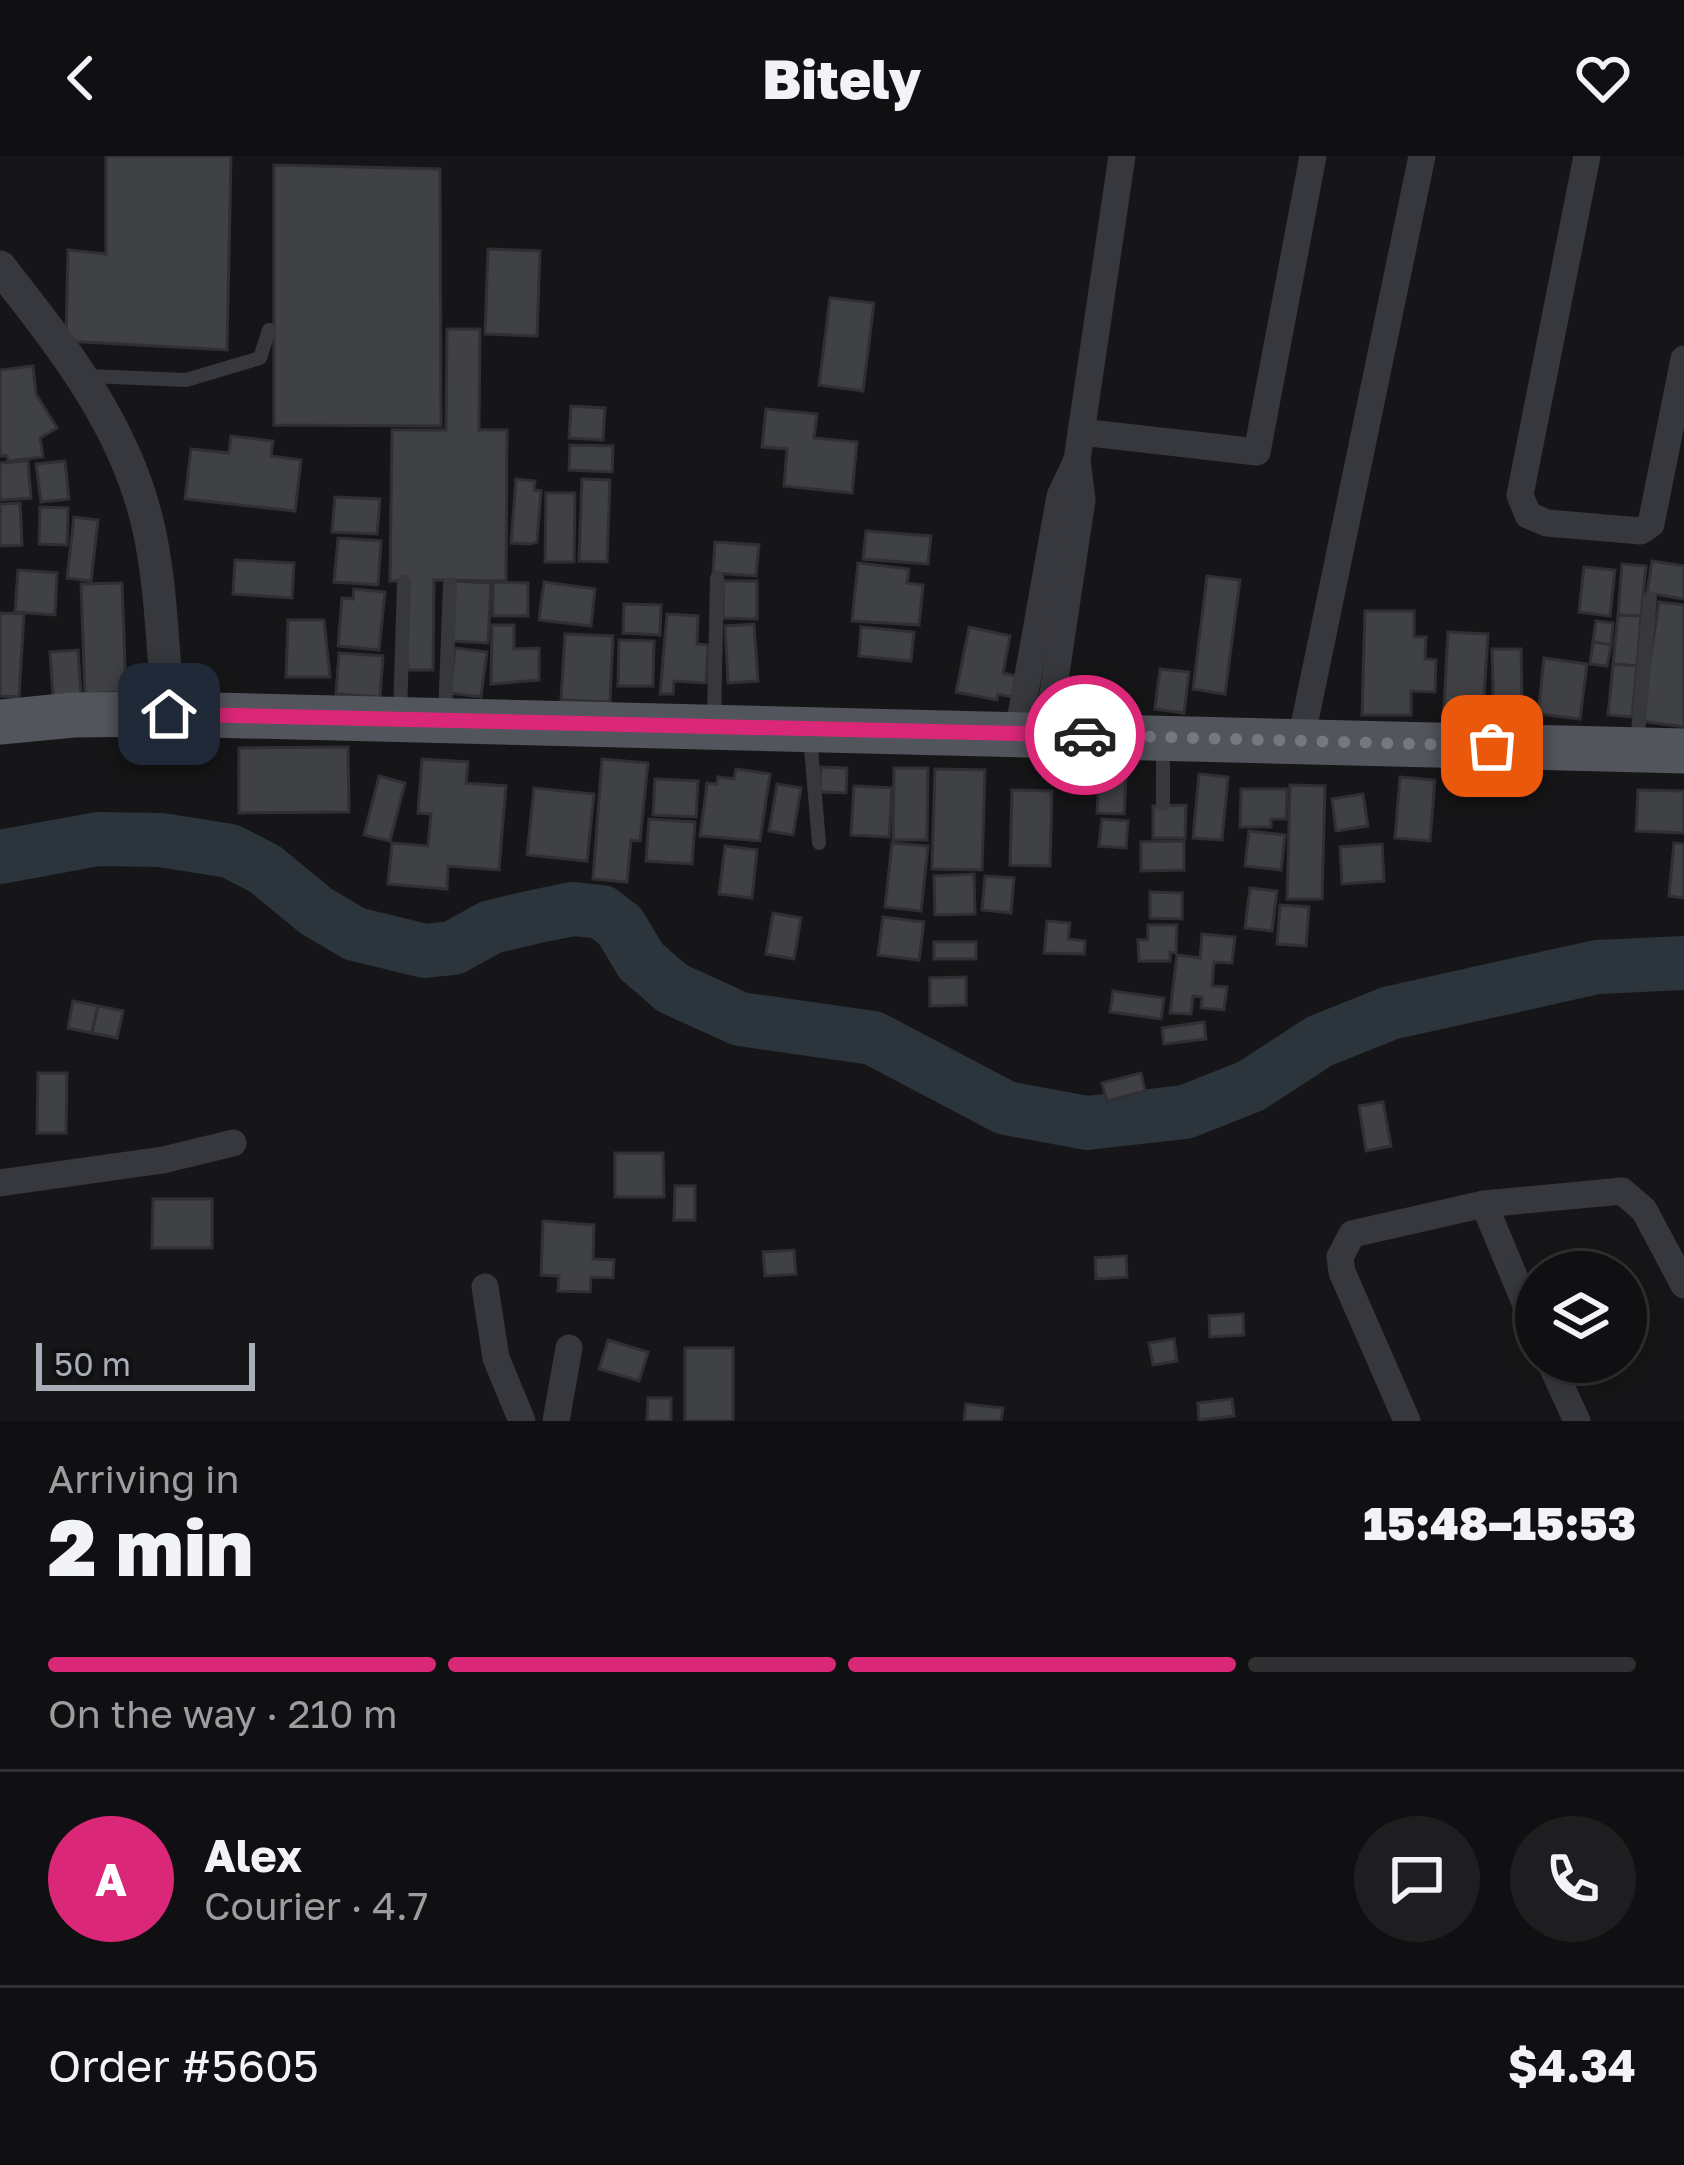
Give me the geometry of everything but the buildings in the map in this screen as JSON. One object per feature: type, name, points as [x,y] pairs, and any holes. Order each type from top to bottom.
[{"type":"main road","points":[[0,722],[169,714],[1684,751]]},
{"type":"street","points":[[1033,733],[1082,500],[1079,446],[1122,156]]},
{"type":"street","points":[[1079,446],[1257,452],[1312,156]]},
{"type":"street","points":[[1301,740],[1422,156]]},
{"type":"street","points":[[1587,156],[1520,495],[1528,515],[1547,523],[1641,531],[1651,524],[1684,359]]},
{"type":"street","points":[[0,267],[82,376],[111,423],[148,524],[169,714]]},
{"type":"street","points":[[0,1183],[164,1160],[233,1143]]},
{"type":"street","points":[[1407,1421],[1342,1271],[1343,1244],[1364,1228],[1484,1204],[1622,1191],[1644,1210],[1684,1283]]},
{"type":"street","points":[[1484,1204],[1515,1279]]},
{"type":"street","points":[[485,1287],[496,1358],[522,1421]]},
{"type":"street","points":[[556,1421],[569,1348]]},
{"type":"street","points":[[1560,1383],[1577,1421]]},
{"type":"lane","points":[[82,376],[186,380],[260,358],[269,330]]},
{"type":"lane","points":[[714,728],[717,578]]},
{"type":"lane","points":[[404,582],[423,723]]},
{"type":"lane","points":[[423,723],[450,584]]},
{"type":"lane","points":[[1636,749],[1650,598]]},
{"type":"lane","points":[[809,730],[819,843]]},
{"type":"lane","points":[[1163,737],[1163,804]]},
{"type":"waterway","points":[[0,857],[98,839],[161,840],[230,851],[265,869],[316,911],[355,934],[425,951],[453,948],[491,927],[538,916],[573,909],[602,912],[620,926],[641,961],[672,988],[740,1019],[873,1038],[1006,1108],[1087,1123],[1185,1112],[1251,1086],[1320,1041],[1390,1013],[1597,967],[1684,963]]},
{"type":"way so far","points":[[1085,735],[1492,746]]},
{"type":"route","points":[[169,714],[1085,735]]}]
